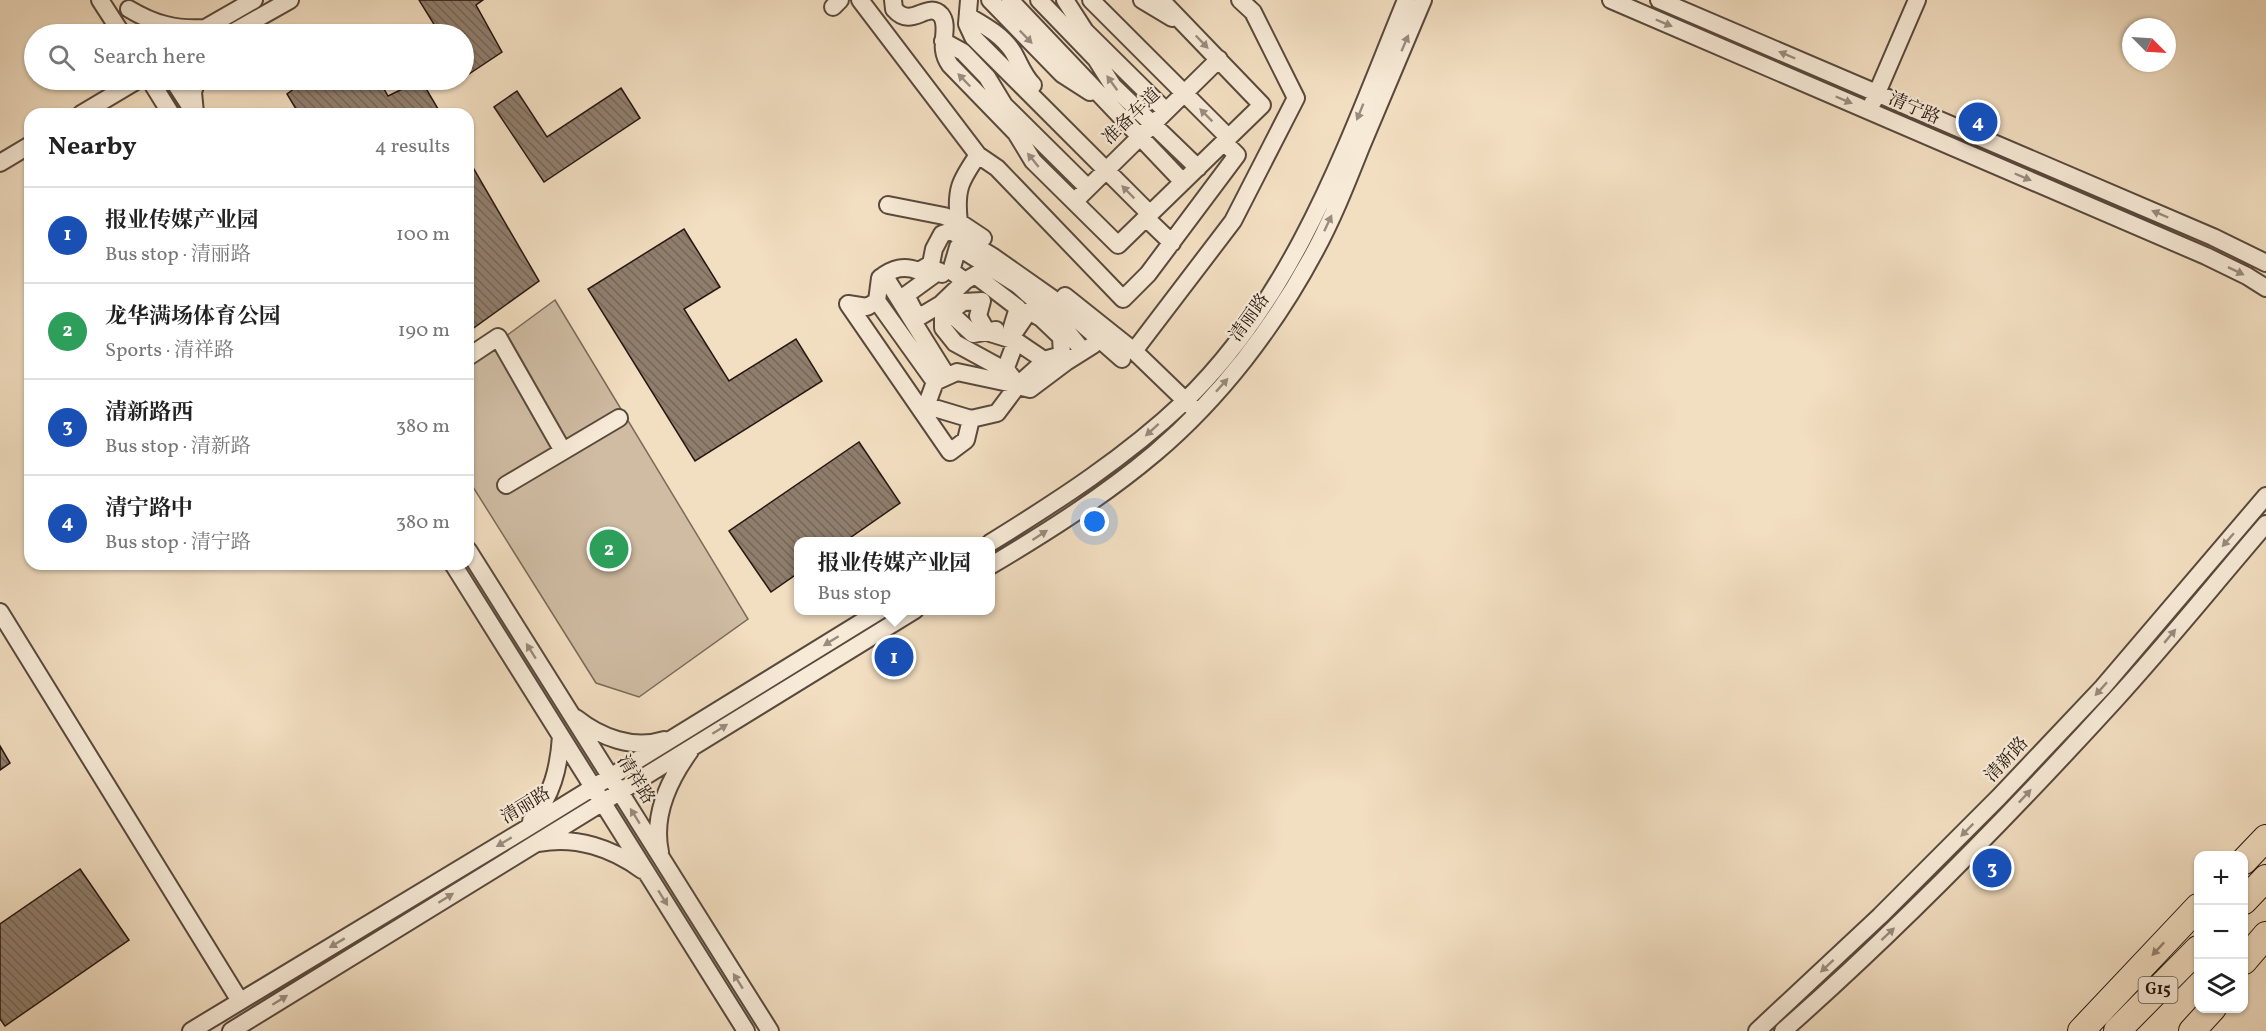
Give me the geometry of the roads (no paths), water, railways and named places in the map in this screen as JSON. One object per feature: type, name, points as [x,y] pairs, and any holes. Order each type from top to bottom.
[{"type":"highway","points":[[2248,857],[2266,838]]},
{"type":"highway","points":[[2248,898],[2266,878]]},
{"type":"highway","points":[[2080,1031],[2194,912]]},
{"type":"highway","points":[[2246,959],[2266,935]]},
{"type":"highway","name":"G15","points":[[2117,1031],[2194,954]]},
{"type":"highway","points":[[2248,974],[2266,956]]},
{"type":"highway","name":"G15","points":[[2184,1031],[2199,1013]]},
{"type":"highway","points":[[2192,1031],[2208,1013]]},
{"type":"street","points":[[100,0],[116,24]]},
{"type":"street","points":[[211,24],[254,0]]},
{"type":"street","points":[[248,24],[290,0]]},
{"type":"street","points":[[860,0],[978,155],[997,168],[1123,299],[1148,274],[1237,155],[1152,48],[1100,3]]},
{"type":"street","points":[[893,0],[894,9],[905,17],[910,17],[925,9],[938,11],[945,24],[944,58],[1047,148],[1088,188]]},
{"type":"street","points":[[990,0],[1066,70],[1104,99],[1203,201]]},
{"type":"street","points":[[1010,0],[1066,70]]},
{"type":"street","points":[[1039,0],[1128,73],[1166,111]]},
{"type":"street","points":[[1065,0],[1081,35],[1113,86],[1198,168]]},
{"type":"street","points":[[1142,0],[1185,25]]},
{"type":"street","points":[[1000,109],[1033,161],[1118,245],[1262,105],[1161,0]]},
{"type":"street","points":[[1128,356],[1233,221],[1296,98],[1253,12],[1240,0]]},
{"type":"street","name":"清宁路","points":[[1611,0],[2206,256],[2266,288]]},
{"type":"street","name":"清宁路","points":[[1659,0],[2213,237],[2266,263]]},
{"type":"street","points":[[1869,111],[1917,0]]},
{"type":"street","name":"清丽路","points":[[995,540],[1085,482],[1138,443],[1185,400],[1228,353],[1266,302],[1299,247],[1419,1]]},
{"type":"street","name":"清丽路","points":[[995,563],[1095,500],[1156,452],[1198,412],[1240,364],[1287,300],[1316,250],[1345,187],[1419,1]]},
{"type":"street","points":[[1100,3],[1187,90]]},
{"type":"street","points":[[126,5],[145,19],[160,24]]},
{"type":"street","points":[[126,5],[138,24]]},
{"type":"street","points":[[969,8],[969,31],[973,37],[1071,122],[1172,243]]},
{"type":"street","name":"准备车道","points":[[1074,202],[1219,59]]},
{"type":"street","points":[[1022,80],[1109,167]]},
{"type":"street","points":[[91,108],[121,90]]},
{"type":"street","points":[[156,90],[167,108]]},
{"type":"street","points":[[179,90],[191,108]]},
{"type":"street","points":[[194,90],[194,108]]},
{"type":"street","points":[[0,163],[24,148]]},
{"type":"street","points":[[959,222],[956,199],[964,175],[978,155]]},
{"type":"street","points":[[888,205],[926,211],[959,222],[1085,311],[1128,356]]},
{"type":"street","points":[[935,268],[934,249],[942,234],[951,231],[992,256],[1056,301],[1101,340],[1128,356],[1198,412]]},
{"type":"street","points":[[961,285],[951,271],[958,247],[1018,285],[1062,325],[1083,351]]},
{"type":"street","points":[[941,379],[877,301],[880,278],[889,271],[906,266],[919,271],[935,268],[961,285]]},
{"type":"street","points":[[935,268],[906,294],[941,379]]},
{"type":"street","points":[[884,275],[917,320],[942,328],[955,343],[1005,370],[1018,385]]},
{"type":"street","points":[[917,320],[941,304],[975,275],[1018,308],[1005,370]]},
{"type":"street","points":[[877,301],[867,307],[848,304],[950,452],[966,440],[971,419]]},
{"type":"street","points":[[942,328],[943,316],[963,302],[982,301],[978,316],[987,332]]},
{"type":"street","points":[[949,312],[973,334],[987,332],[1014,334],[1044,360],[1062,355],[1061,337],[1041,318],[1029,311],[1014,334]]},
{"type":"street","points":[[474,353],[498,337],[563,451]]},
{"type":"street","points":[[1047,359],[1018,385],[997,413],[971,419],[931,407],[928,401],[941,379],[957,372],[1018,385],[1030,389],[1101,340]]},
{"type":"street","points":[[506,485],[619,418]]},
{"type":"street","name":"清新路","points":[[1756,1031],[1880,916],[1999,797],[2103,687],[2266,496]]},
{"type":"street","name":"清新路","points":[[1784,1031],[1892,929],[2012,810],[2117,699],[2266,524]]},
{"type":"street","name":"清祥路","points":[[474,560],[770,1031]]},
{"type":"street","points":[[457,570],[746,1031]]},
{"type":"street","points":[[0,612],[240,1000]]},
{"type":"street","name":"清丽路","points":[[615,784],[676,737],[873,615]]},
{"type":"street","name":"清丽路","points":[[231,1031],[528,837],[615,784],[693,746],[907,615]]},
{"type":"street","points":[[570,712],[587,726],[620,740],[655,743],[676,737]]},
{"type":"street","points":[[561,736],[560,758],[552,787],[528,837],[593,845],[630,861],[648,874]]},
{"type":"street","points":[[662,859],[658,841],[658,824],[662,804],[679,765],[693,746]]},
{"type":"street","name":"清丽路","points":[[191,1031],[240,1000],[528,837]]},
{"type":"place","name":"清宁路中","points":[[1978,122]]},
{"type":"place","name":"龙华满场体育公园","points":[[609,549]]},
{"type":"place","name":"报业传媒产业园","points":[[894,657]]},
{"type":"place","name":"清新路西","points":[[1992,868]]}]
